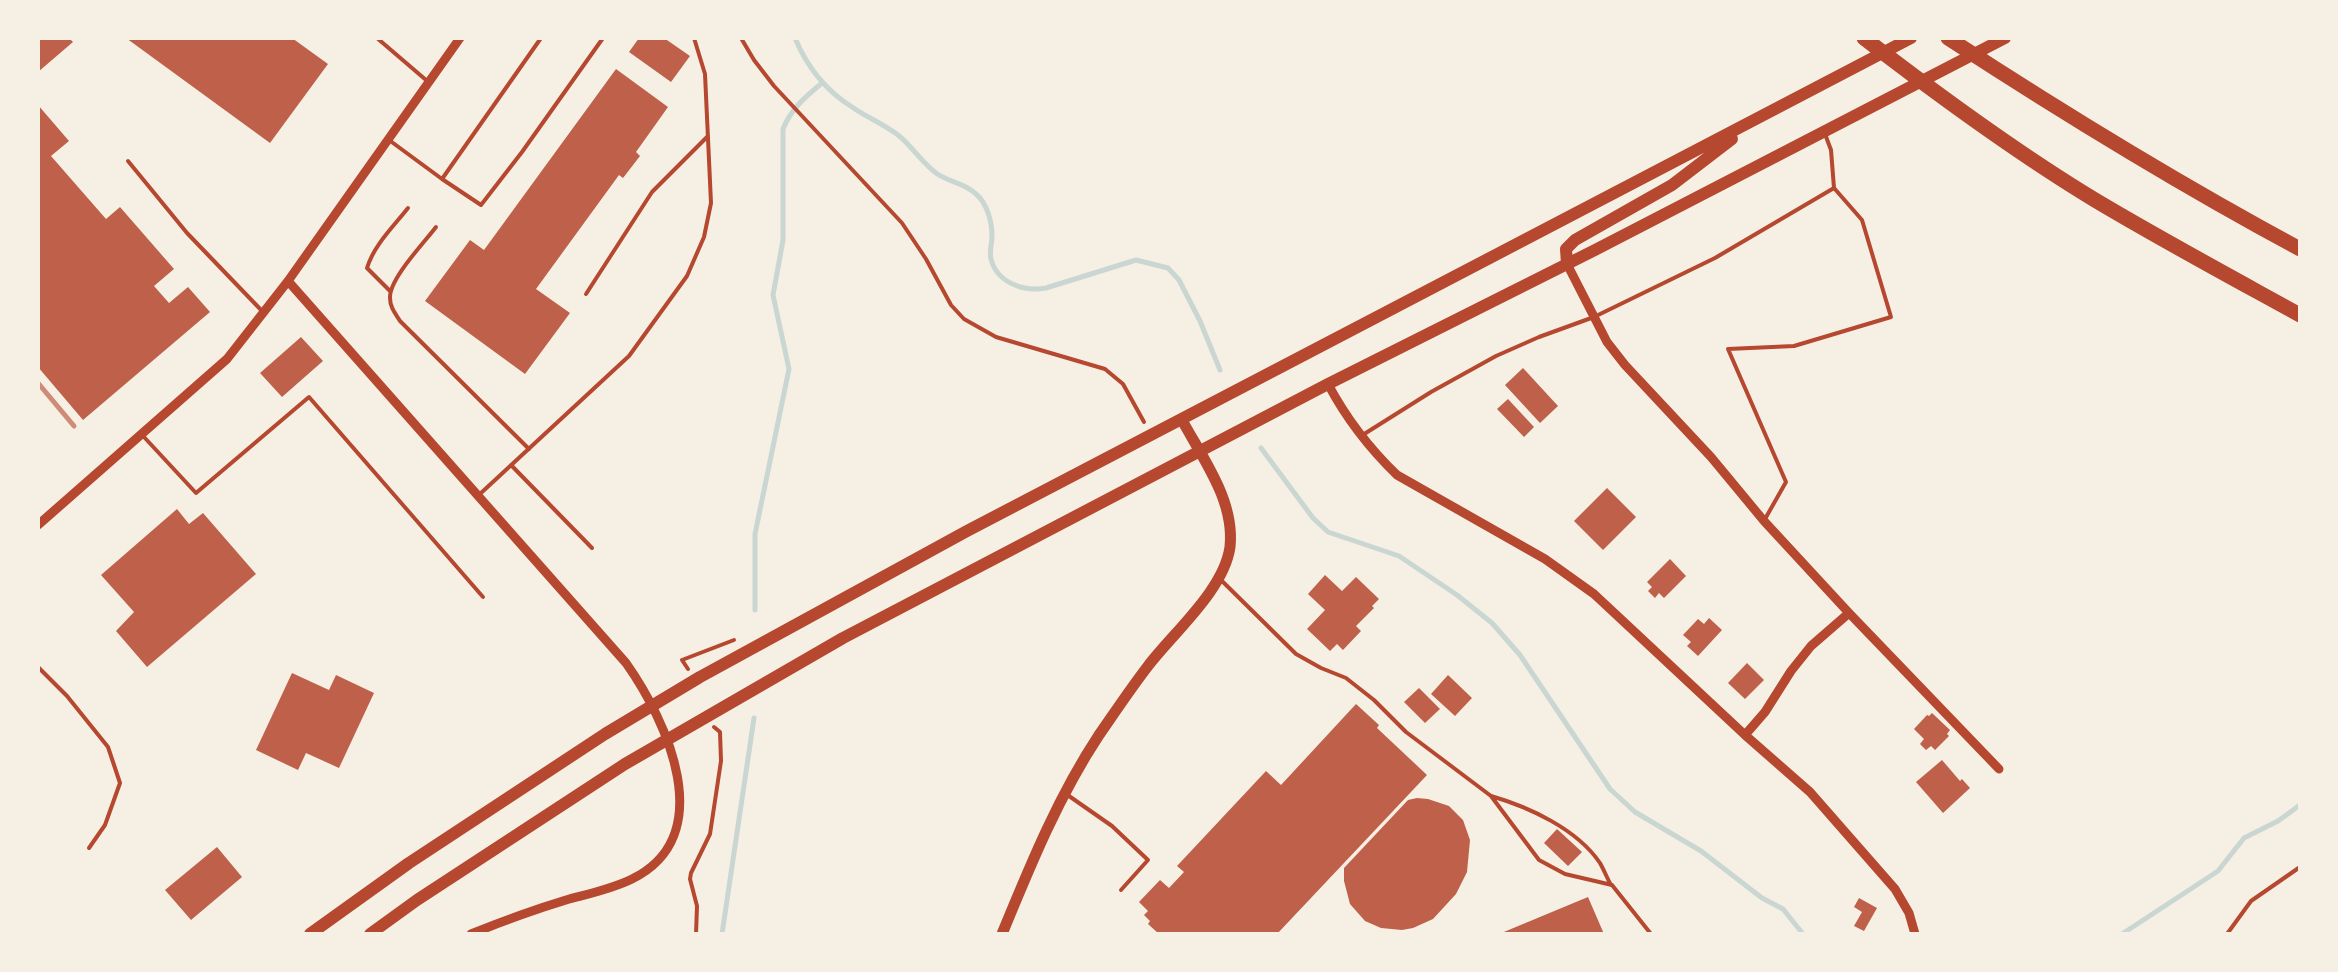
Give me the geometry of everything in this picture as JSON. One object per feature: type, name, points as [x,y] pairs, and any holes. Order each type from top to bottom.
[{"type":"highway","points":[[1864,38],[2020,152],[2164,241],[2300,315]]},
{"type":"highway","points":[[1948,38],[2054,107],[2300,249]]},
{"type":"main road","points":[[310,934],[409,863],[653,705],[914,560],[1911,38]]},
{"type":"main road","points":[[370,934],[667,738],[843,638],[1328,384],[2005,38]]},
{"type":"main road","points":[[1567,264],[1566,249],[1575,240],[1672,185],[1762,116]]},
{"type":"street","points":[[38,524],[227,359],[288,281],[460,38]]},
{"type":"street","points":[[1567,264],[1608,342],[1626,365],[1764,521],[1999,769]]},
{"type":"street","points":[[288,281],[626,662],[653,705],[667,738],[680,790],[680,811],[670,845],[658,860],[630,880],[471,934]]},
{"type":"street","points":[[1328,384],[1361,436],[1397,475],[1545,560],[1594,594],[1810,792],[1895,888],[1915,934]]},
{"type":"street","points":[[1002,934],[1034,856],[1098,738],[1148,665],[1219,577],[1229,553],[1229,518],[1219,490],[1182,420]]},
{"type":"street","points":[[1745,735],[1766,712],[1811,646],[1849,613]]},
{"type":"lane","points":[[378,38],[430,83]]},
{"type":"lane","points":[[442,179],[541,38]]},
{"type":"lane","points":[[389,140],[481,205],[602,38]]},
{"type":"lane","points":[[478,496],[629,356],[687,276],[704,237],[711,203],[705,74],[694,38]]},
{"type":"lane","points":[[1764,521],[1786,482],[1728,349],[1794,346],[1891,317],[1862,220],[1834,188],[1831,150],[1824,131]]},
{"type":"lane","points":[[586,294],[652,192],[708,136]]},
{"type":"lane","points":[[128,161],[188,233],[263,312]]},
{"type":"lane","points":[[1361,436],[1485,362],[1594,317],[1715,258],[1834,188]]},
{"type":"lane","points":[[390,291],[370,273],[369,262],[408,208]]},
{"type":"lane","points":[[436,227],[390,291],[390,304],[400,321],[529,448]]},
{"type":"lane","points":[[142,434],[196,493],[310,397],[483,597]]},
{"type":"lane","points":[[511,465],[592,548]]},
{"type":"lane","points":[[1219,577],[1296,654],[1346,678],[1406,732],[1491,796],[1539,860],[1565,874],[1610,885]]},
{"type":"lane","points":[[38,667],[108,747],[120,783],[104,825],[89,848]]},
{"type":"lane","points":[[1066,794],[1112,826],[1148,860],[1120,890]]},
{"type":"lane","points":[[1491,796],[1524,806],[1568,832],[1598,861],[1610,885],[1651,934]]},
{"type":"path","points":[[742,38],[774,86],[911,235],[951,306],[964,319],[996,337],[1106,368],[1123,384],[1145,421]]},
{"type":"path","points":[[696,934],[697,906],[690,879],[710,834],[721,761],[720,732],[714,726]]},
{"type":"path","points":[[2227,934],[2251,901],[2300,867]]},
{"type":"building","points":[[38,38],[69,38],[73,42],[38,72]]},
{"type":"building","points":[[126,38],[292,38],[328,64],[270,143]]},
{"type":"building","points":[[639,38],[664,38],[690,56],[671,82],[629,52]]},
{"type":"building","points":[[616,69],[668,107],[636,152],[640,156],[623,178],[619,175],[536,289],[570,313],[525,374],[425,301],[470,240],[484,250]]},
{"type":"building","points":[[38,105],[69,141],[51,156],[106,219],[120,207],[174,269],[154,286],[169,303],[188,287],[210,312],[83,420],[38,367]]},
{"type":"building","points":[[301,337],[323,361],[282,397],[260,373]]},
{"type":"building","points":[[1523,368],[1558,406],[1540,423],[1505,385]]},
{"type":"building","points":[[1508,399],[1534,427],[1524,437],[1497,409]]},
{"type":"building","points":[[1607,488],[1636,517],[1603,550],[1574,521]]},
{"type":"building","points":[[177,509],[189,524],[203,513],[256,574],[147,667],[116,631],[134,612],[101,575]]},
{"type":"building","points":[[1670,559],[1686,576],[1664,598],[1659,593],[1655,598],[1648,591],[1652,587],[1647,582]]},
{"type":"building","points":[[1325,575],[1342,591],[1356,577],[1379,599],[1356,626],[1361,631],[1343,650],[1337,644],[1330,651],[1307,629],[1325,610],[1308,594]]},
{"type":"building","points":[[1709,618],[1722,630],[1698,656],[1687,646],[1691,642],[1683,635],[1698,619],[1704,624]]},
{"type":"building","points":[[1747,663],[1764,680],[1745,699],[1728,683]]},
{"type":"building","points":[[292,673],[329,690],[336,675],[374,693],[339,768],[306,753],[298,770],[256,750]]},
{"type":"building","points":[[1448,675],[1472,698],[1455,716],[1431,694]]},
{"type":"building","points":[[1419,688],[1440,709],[1425,723],[1404,702]]},
{"type":"building","points":[[1356,704],[1427,775],[1277,934],[1159,934],[1148,924],[1150,921],[1144,915],[1148,911],[1139,902],[1160,880],[1169,888],[1184,872],[1177,866],[1266,771],[1281,785]]},
{"type":"building","points":[[1932,713],[1950,730],[1935,750],[1931,746],[1926,750],[1920,744],[1924,739],[1914,729]]},
{"type":"building","points":[[1942,760],[1970,788],[1943,813],[1916,782]]},
{"type":"building","points":[[1417,798],[1449,806],[1463,820],[1470,840],[1467,872],[1456,894],[1433,919],[1402,930],[1381,928],[1365,921],[1350,904],[1344,868],[1408,800]]},
{"type":"building","points":[[1557,829],[1582,852],[1568,866],[1544,843]]},
{"type":"building","points":[[217,847],[242,877],[191,920],[165,890]]},
{"type":"building","points":[[1588,897],[1604,934],[1499,934]]},
{"type":"building","points":[[1859,898],[1877,908],[1864,931],[1854,926],[1862,912],[1854,907]]},
{"type":"waterway","points":[[795,38],[811,68],[833,93],[898,135],[936,173],[967,187],[980,198],[991,225],[991,259],[1005,280],[1038,289],[1136,260],[1168,268],[1179,280],[1200,321],[1220,370]]},
{"type":"waterway","points":[[755,610],[755,534],[789,369],[773,295],[783,240],[783,129],[794,109],[822,83]]},
{"type":"waterway","points":[[1261,448],[1328,532],[1399,556],[1492,623],[1520,655],[1610,789],[1635,812],[1701,851],[1762,898],[1783,909],[1803,934]]},
{"type":"waterway","points":[[722,934],[754,718]]},
{"type":"waterway","points":[[2122,934],[2218,871],[2244,838],[2300,805]]},
{"type":"railway","points":[[38,383],[74,426]]}]
